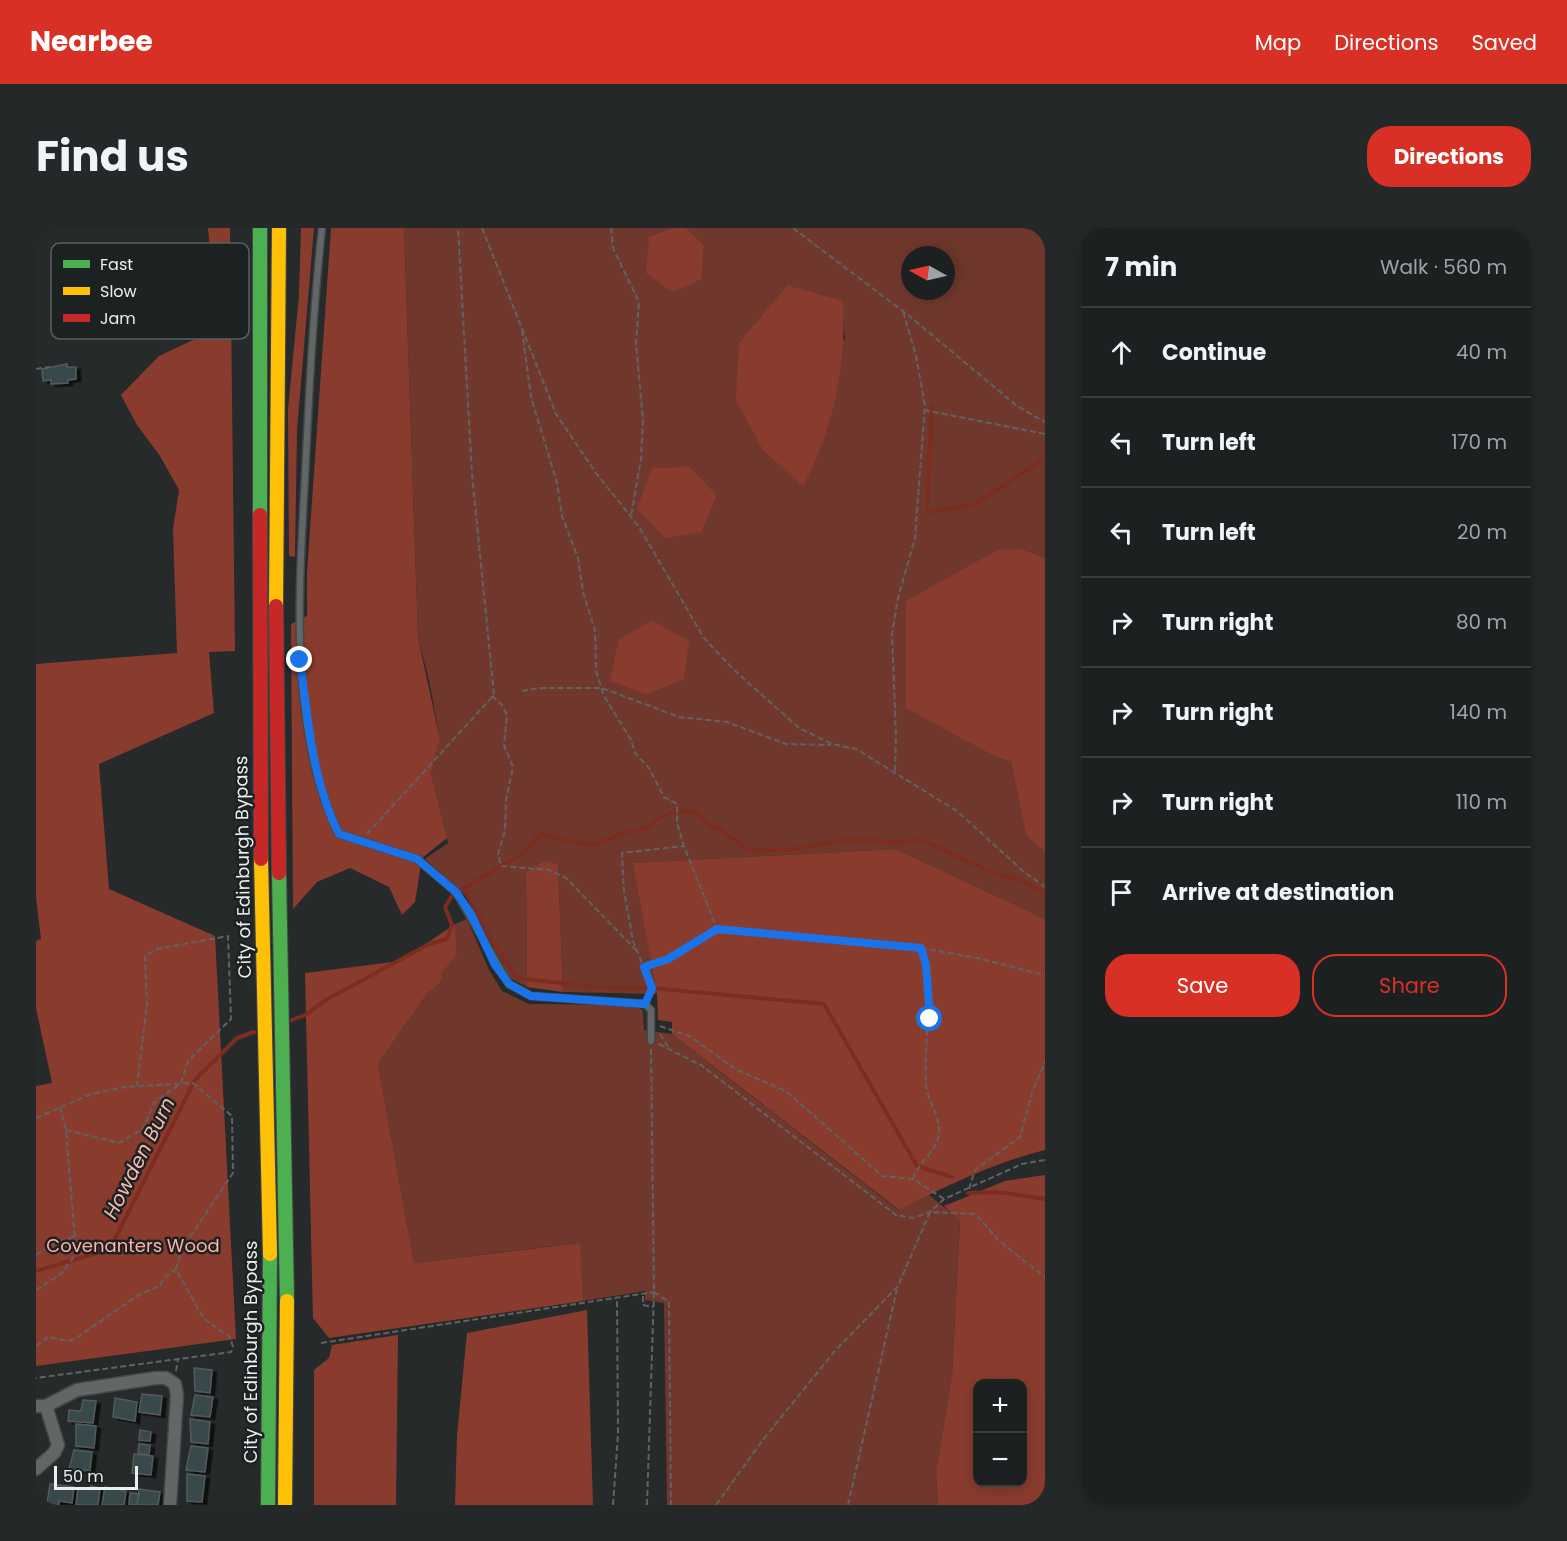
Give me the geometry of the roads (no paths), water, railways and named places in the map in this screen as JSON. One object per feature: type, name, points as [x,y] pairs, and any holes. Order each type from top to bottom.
[{"type":"highway","name":"City of Edinburgh Bypass","points":[[258,228],[260,832],[270,1268],[268,1505]]},
{"type":"highway","name":"City of Edinburgh Bypass","points":[[279,228],[276,506],[278,827],[288,1355],[285,1505]]},
{"type":"highway","points":[[278,313],[284,228]]},
{"type":"street","points":[[36,1469],[54,1453],[58,1445],[41,1406],[77,1390],[166,1378],[175,1384],[177,1395],[170,1505]]},
{"type":"lane","points":[[322,228],[310,377],[301,572],[300,660],[311,748],[326,808],[339,834],[417,859],[456,892],[471,914],[495,965],[509,984],[531,996],[645,1004],[651,1010],[655,1024],[651,1041]]},
{"type":"waterway","points":[[932,406],[927,512],[974,505],[1045,458]]},
{"type":"waterway","name":"Howden Burn","points":[[952,1177],[917,1166],[824,1004],[652,988],[595,987],[517,978],[491,940],[464,888],[521,855],[540,834],[585,844],[597,844],[617,835],[647,828],[662,816],[677,810],[697,813],[712,827],[720,829],[749,851],[793,849],[853,839],[898,843],[919,839],[998,875],[1021,880],[1045,894]]},
{"type":"waterway","name":"Howden Burn","points":[[292,1020],[305,1015],[326,1000],[429,944],[447,939],[452,925],[445,907],[452,896]]},
{"type":"waterway","name":"Howden Burn","points":[[36,1271],[110,1249],[195,1080],[237,1038],[254,1032]]},
{"type":"waterway","points":[[968,1193],[997,1192],[1045,1199]]},
{"type":"park label","name":"Covenanters Wood","points":[[133,1246]]}]
